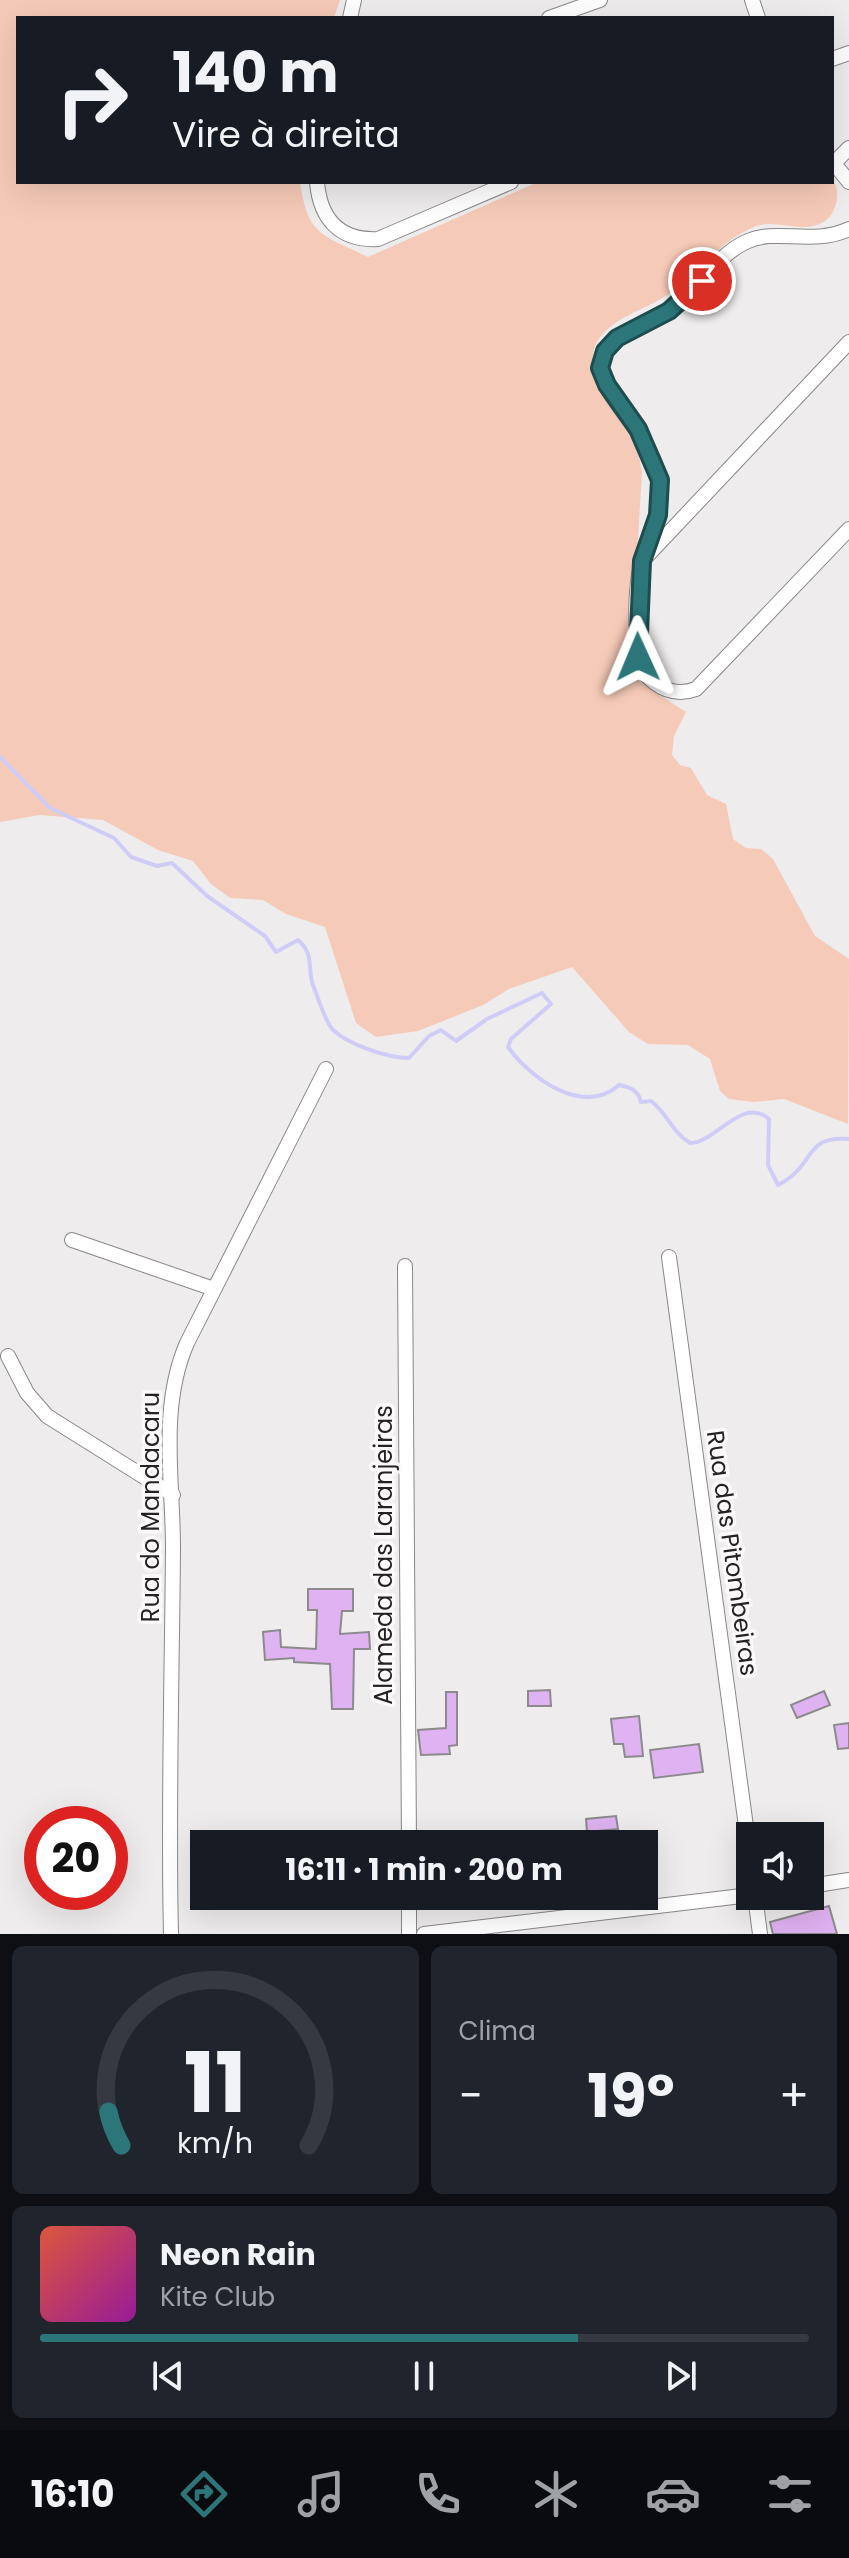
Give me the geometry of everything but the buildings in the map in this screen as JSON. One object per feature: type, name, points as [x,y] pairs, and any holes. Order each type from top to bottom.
[{"type":"street","points":[[555,16],[600,0]]},
{"type":"street","points":[[834,163],[849,182]]},
{"type":"street","points":[[317,184],[318,202],[325,216],[341,231],[363,240],[378,239],[506,184]]},
{"type":"street","points":[[849,229],[823,238],[761,236],[748,241],[730,251],[680,304],[617,338],[605,351],[600,368],[607,385],[638,429],[660,480],[658,515],[642,561],[637,628],[643,672],[663,689],[685,693],[696,689],[849,529]]},
{"type":"street","points":[[642,561],[849,342]]},
{"type":"street","name":"Rua do Mandacaru","points":[[171,1934],[173,1495],[170,1415],[174,1378],[214,1289],[326,1069]]},
{"type":"street","points":[[72,1240],[214,1289]]},
{"type":"street","name":"Rua das Pitombeiras","points":[[669,1257],[745,1822]]},
{"type":"street","name":"Alameda das Laranjeiras","points":[[405,1266],[409,1830]]},
{"type":"street","points":[[8,1356],[27,1393],[47,1416],[173,1495]]},
{"type":"street","points":[[824,1884],[849,1880]]},
{"type":"street","points":[[424,1934],[736,1897]]},
{"type":"street","points":[[409,1910],[409,1934]]},
{"type":"street","points":[[756,1910],[760,1934]]},
{"type":"shaded area","points":[[0,0],[340,0],[335,16],[16,16],[16,184],[300,184],[308,214],[320,232],[368,257],[533,184],[834,184],[834,181],[837,201],[825,221],[807,227],[762,224],[741,233],[667,295],[611,326],[596,344],[591,366],[637,447],[642,472],[630,672],[644,685],[686,712],[674,736],[672,755],[680,765],[691,768],[707,795],[726,804],[733,839],[746,848],[761,849],[773,859],[815,936],[849,959],[848,1124],[784,1099],[753,1102],[729,1099],[720,1091],[710,1059],[688,1045],[648,1044],[629,1032],[572,967],[509,989],[483,1005],[418,1031],[376,1037],[356,1023],[325,927],[286,914],[263,900],[230,898],[211,884],[193,861],[158,850],[103,820],[40,815],[0,822]]},
{"type":"waterway","points":[[0,757],[50,808],[114,838],[131,857],[157,866],[172,863],[207,896],[265,936],[276,952],[298,940],[309,956],[311,979],[330,1026],[340,1036],[369,1050],[409,1058],[429,1036],[441,1030],[456,1041],[487,1019],[542,993],[551,1004],[511,1039],[508,1047],[530,1071],[558,1090],[590,1097],[605,1094],[619,1085],[630,1088],[641,1102],[651,1101],[657,1106],[690,1143],[709,1136],[739,1116],[759,1113],[769,1119],[768,1165],[778,1185],[799,1169],[824,1142],[849,1139]]},
{"type":"route","points":[[638,657],[642,561],[658,515],[660,480],[638,429],[607,385],[600,368],[605,351],[617,338],[680,304],[702,281]]}]
